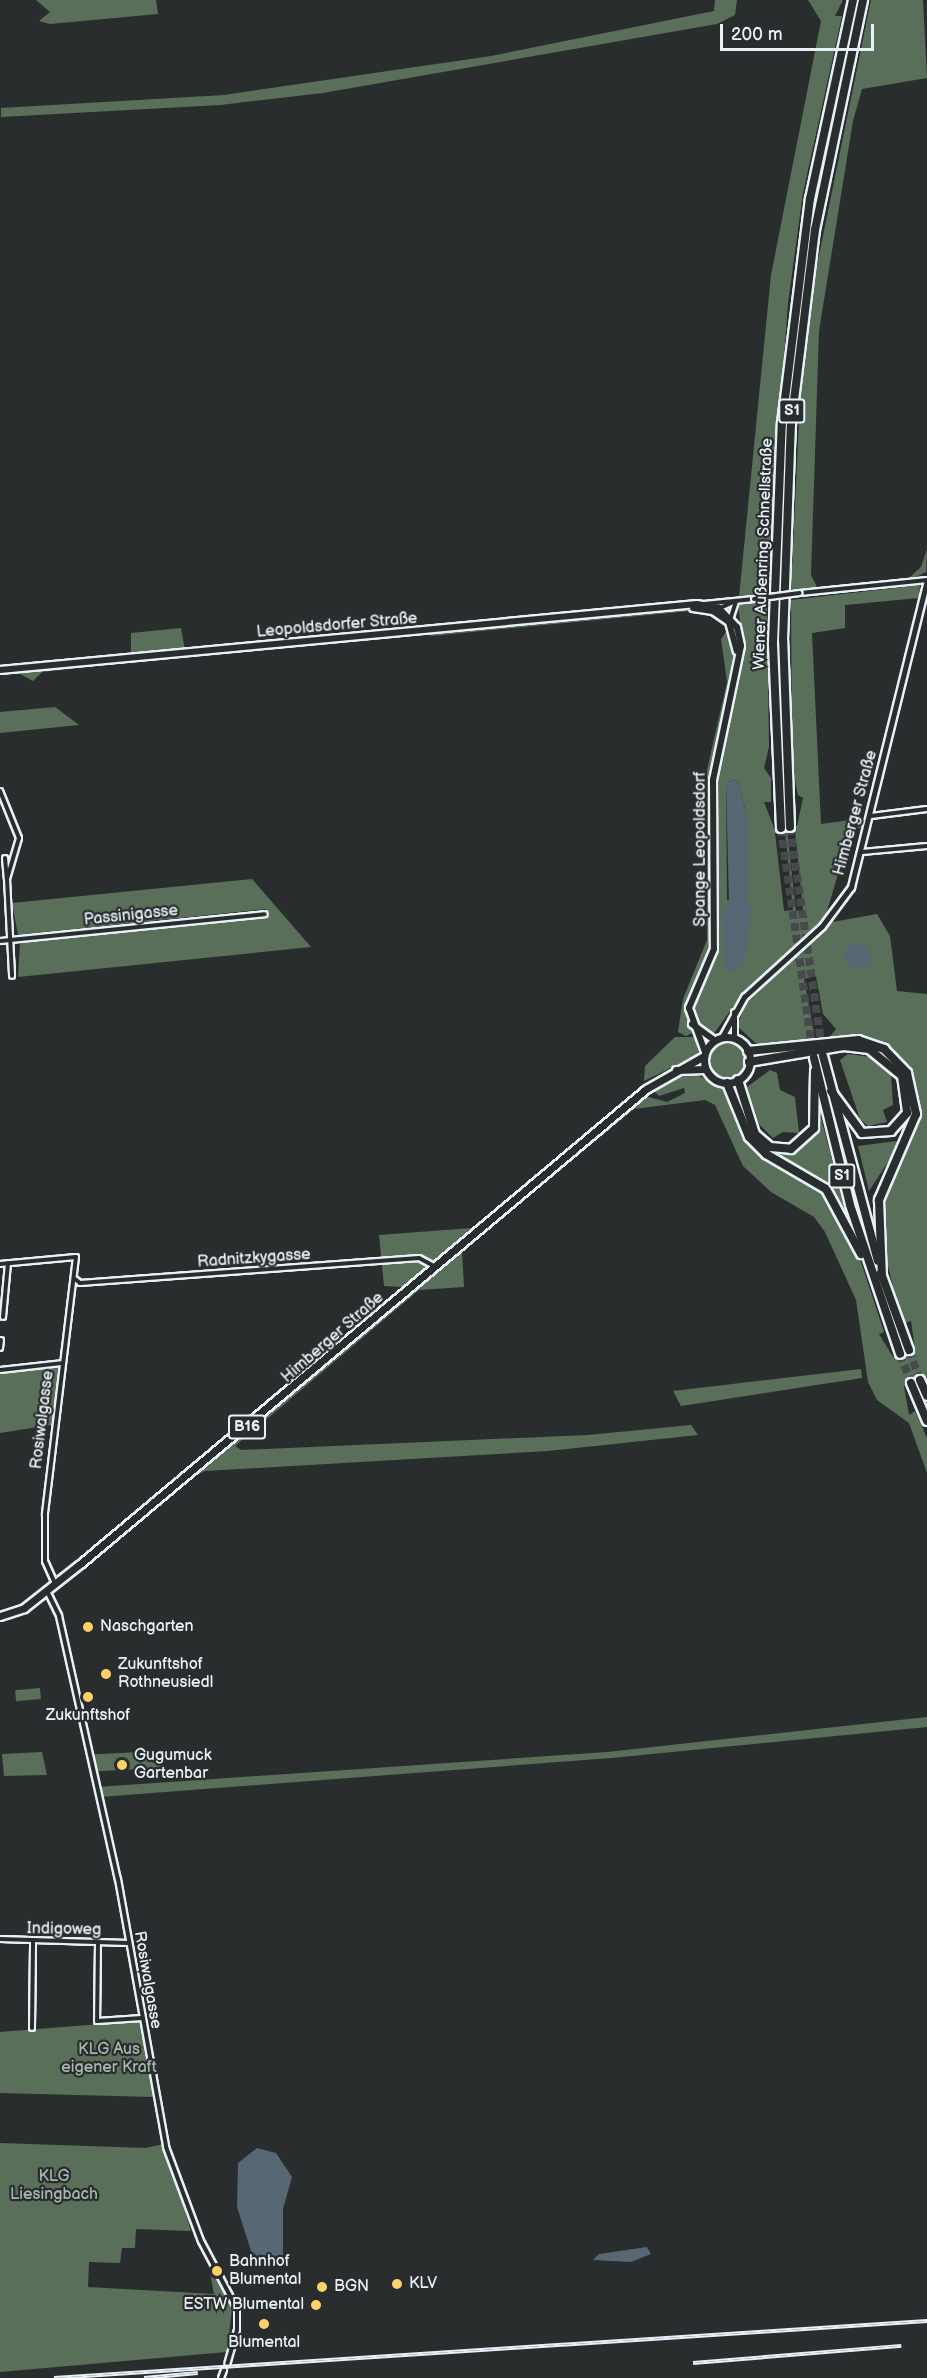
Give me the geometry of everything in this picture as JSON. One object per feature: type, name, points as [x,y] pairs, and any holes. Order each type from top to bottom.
[{"type":"highway","name":"Wiener Außenring Schnellstraße","points":[[781,828],[773,643],[782,423],[810,199],[853,0]]},
{"type":"highway","name":"Wiener Außenring Schnellstraße","points":[[790,827],[783,640],[791,425],[815,230],[863,0]]},
{"type":"highway","points":[[748,1051],[858,1040],[884,1049],[907,1073],[916,1114],[879,1200],[882,1277]]},
{"type":"highway","points":[[749,1062],[844,1046],[869,1049],[902,1076],[907,1113],[891,1131],[871,1135],[854,1127],[831,1091]]},
{"type":"highway","name":"S1","points":[[824,1056],[831,1091],[882,1277],[909,1350]]},
{"type":"highway","name":"S1","points":[[738,1080],[755,1134],[770,1147],[791,1149],[814,1128],[815,1063],[874,1283],[900,1354]]},
{"type":"highway","points":[[727,1083],[756,1146],[826,1189],[874,1283]]},
{"type":"highway","points":[[920,1380],[927,1396]]},
{"type":"highway","points":[[911,1383],[927,1421]]},
{"type":"main road","name":"Leopoldsdorfer Straße","points":[[0,670],[704,604],[716,609]]},
{"type":"main road","name":"Leopoldsdorfer Straße","points":[[677,608],[716,609]]},
{"type":"main road","points":[[716,609],[730,620]]},
{"type":"main road","name":"Spange Leopoldsdorf","points":[[704,1054],[692,1024],[690,1000],[714,949],[713,780],[737,669],[741,637],[730,620]]},
{"type":"main road","points":[[676,1070],[705,1069],[727,1083],[738,1080],[749,1062],[748,1051],[734,1038],[718,1039],[692,1024]]},
{"type":"main road","points":[[705,1069],[704,1054],[718,1039]]},
{"type":"main road","name":"Himberger Straße","points":[[0,1616],[20,1610],[55,1584],[646,1089],[704,1054]]},
{"type":"street","name":"Leopoldsdorfer Straße","points":[[704,604],[927,580]]},
{"type":"street","name":"Himberger Straße","points":[[718,1039],[735,1010],[832,916],[851,887],[871,816],[927,580]]},
{"type":"street","name":"Leopoldsdorfer Straße","points":[[716,609],[736,601]]},
{"type":"street","points":[[730,620],[736,601]]},
{"type":"street","points":[[0,791],[18,833],[7,879]]},
{"type":"street","points":[[871,816],[927,809]]},
{"type":"street","points":[[862,852],[927,846]]},
{"type":"street","points":[[5,858],[12,976]]},
{"type":"street","name":"Passinigasse","points":[[0,941],[265,914]]},
{"type":"street","points":[[734,1038],[735,1010]]},
{"type":"street","name":"Rosiwalgasse","points":[[8,1263],[76,1257],[44,1535],[46,1568],[55,1584]]},
{"type":"street","name":"Radnitzkygasse","points":[[75,1278],[80,1283],[419,1258],[436,1267]]},
{"type":"street","points":[[0,1264],[8,1263],[3,1317]]},
{"type":"street","points":[[0,1348],[1,1340]]},
{"type":"street","points":[[0,1370],[62,1363]]},
{"type":"street","name":"Rosiwalgasse","points":[[47,1590],[58,1616],[129,1943],[172,2165],[204,2248],[237,2308],[237,2330],[226,2364]]},
{"type":"street","name":"Indigoweg","points":[[0,1939],[33,1942],[129,1943]]},
{"type":"street","points":[[32,2028],[33,1942]]},
{"type":"street","points":[[98,1943],[97,2021],[142,2018]]},
{"type":"street","points":[[221,2378],[224,2370]]},
{"type":"green space","points":[[36,0],[156,0],[158,14],[50,24],[39,21],[50,12]]},
{"type":"green space","points":[[715,0],[737,0],[735,15],[717,24],[323,93],[220,105],[1,117],[1,108],[224,95],[491,56],[714,11]]},
{"type":"green space","points":[[808,0],[843,0],[835,16],[842,16],[803,193],[788,303],[767,592],[739,597],[771,275],[821,21]]},
{"type":"green space","points":[[871,0],[923,0],[927,78],[862,89],[853,121],[819,331],[811,575],[817,587],[909,578],[921,567],[927,549],[926,572],[912,579],[803,590],[791,589],[800,400],[814,280]]},
{"type":"green space","points":[[920,585],[919,598],[845,605],[845,628],[812,633],[821,824],[866,818],[863,827],[851,830],[825,918],[741,996],[712,1036],[699,1028],[693,1002],[717,953],[715,782],[743,646],[738,603],[767,602],[769,747],[764,768],[771,778],[771,802],[764,802],[774,828],[797,826],[803,798],[798,795],[792,766],[791,600]],"holes":[[[738,780],[747,817],[747,903],[727,900],[726,782]],[[787,830],[795,830],[803,910],[796,911]],[[785,831],[793,910],[784,911],[775,833]]]},
{"type":"green space","points":[[730,597],[717,618],[690,611],[431,636],[431,630]]},
{"type":"green space","points":[[181,628],[186,656],[42,672],[33,681],[20,674],[22,664],[131,654],[131,633]]},
{"type":"green space","points":[[728,629],[736,651],[734,668],[709,788],[711,935],[704,969],[686,1002],[692,1033],[686,1036],[678,1032],[683,999],[707,940],[707,770],[727,682],[721,639]]},
{"type":"green space","points":[[55,707],[79,725],[0,733],[0,712]]},
{"type":"green space","points":[[252,879],[311,947],[18,977],[20,943],[267,918],[266,909],[18,935],[12,903]]},
{"type":"green space","points":[[877,914],[890,936],[897,991],[927,994],[927,1377],[904,1386],[909,1415],[915,1411],[927,1438],[927,1473],[909,1423],[877,1400],[868,1382],[856,1300],[825,1232],[814,1217],[771,1192],[743,1166],[715,1105],[705,1100],[634,1109],[462,1251],[464,1287],[419,1290],[235,1446],[241,1450],[588,1435],[691,1425],[698,1435],[548,1451],[205,1471],[195,1476],[186,1469],[402,1287],[384,1286],[379,1235],[472,1228],[481,1235],[645,1096],[667,1102],[685,1093],[684,1088],[659,1096],[654,1091],[690,1071],[728,1091],[754,1149],[827,1196],[861,1262],[884,1332],[879,1334],[893,1357],[915,1348],[911,1321],[905,1323],[894,1291],[880,1233],[882,1197],[919,1115],[912,1076],[890,1049],[873,1040],[829,1038],[836,1029],[823,1014],[816,976],[804,979],[815,1039],[760,1047],[737,1026],[745,1005],[832,922]]},
{"type":"green space","points":[[675,1037],[695,1037],[699,1054],[644,1081],[645,1066]]},
{"type":"green space","points":[[727,1041],[740,1047],[746,1060],[740,1073],[727,1079],[714,1073],[708,1060],[714,1047]]},
{"type":"green space","points":[[848,1054],[871,1057],[891,1073],[893,1105],[883,1110],[887,1122],[868,1126],[860,1119],[840,1060]]},
{"type":"green space","points":[[770,1070],[777,1073],[780,1090],[795,1097],[799,1133],[783,1132],[773,1138],[759,1124],[747,1087]]},
{"type":"green space","points":[[735,1086],[753,1136],[769,1149],[800,1147],[821,1118],[848,1219],[815,1178],[760,1147],[745,1125]]},
{"type":"green space","points":[[897,1141],[892,1156],[869,1191],[858,1146]]},
{"type":"green space","points":[[65,1366],[57,1424],[0,1433],[0,1372]]},
{"type":"green space","points":[[861,1369],[862,1378],[681,1406],[673,1391]]},
{"type":"green space","points":[[40,1688],[41,1699],[16,1701],[15,1690]]},
{"type":"green space","points":[[927,1717],[927,1727],[611,1758],[100,1797],[97,1787],[607,1752]]},
{"type":"green space","points":[[160,1751],[161,1768],[92,1772],[91,1755]]},
{"type":"green space","points":[[42,1752],[47,1775],[4,1776],[2,1754]]},
{"type":"green space","name":"KLG Aus eigener Kraft","points":[[139,2021],[153,2097],[0,2093],[0,2032]]},
{"type":"green space","name":"KLG Liesingbach","points":[[0,2143],[145,2148],[164,2144],[191,2231],[136,2229],[135,2248],[122,2248],[120,2263],[89,2262],[88,2287],[214,2294],[209,2268],[232,2308],[227,2352],[0,2372]]},
{"type":"water","points":[[738,780],[747,817],[747,903],[752,908],[745,960],[732,973],[725,970],[722,912],[729,903],[726,782]]},
{"type":"water","points":[[858,943],[867,947],[871,956],[867,965],[858,969],[849,965],[845,956],[849,947]]},
{"type":"water","points":[[257,2148],[276,2153],[292,2177],[283,2209],[283,2255],[267,2264],[251,2251],[237,2207],[238,2163]]},
{"type":"water","points":[[647,2247],[651,2254],[631,2262],[593,2260],[599,2254]]},
{"type":"tunnel","points":[[790,827],[822,1049]]},
{"type":"tunnel","points":[[781,828],[812,1049]]},
{"type":"tunnel","points":[[909,1350],[920,1380]]},
{"type":"tunnel","points":[[900,1354],[911,1383]]},
{"type":"railway","points":[[54,2378],[927,2321]]},
{"type":"railway","points":[[693,2363],[901,2346]]},
{"type":"railway","points":[[144,2378],[198,2373]]},
{"type":"place","name":"Naschgarten","points":[[88,1627]]},
{"type":"place","name":"Zukunftshof Rothneusiedl","points":[[106,1674]]},
{"type":"place","name":"Zukunftshof","points":[[88,1697]]},
{"type":"place","name":"Gugumuck Gartenbar","points":[[122,1765]]},
{"type":"place","name":"Bahnhof Blumental","points":[[217,2271]]},
{"type":"place","name":"KLV","points":[[397,2284]]},
{"type":"place","name":"BGN","points":[[322,2287]]},
{"type":"place","name":"ESTW Blumental","points":[[316,2305]]},
{"type":"place","name":"Blumental","points":[[264,2324]]}]
